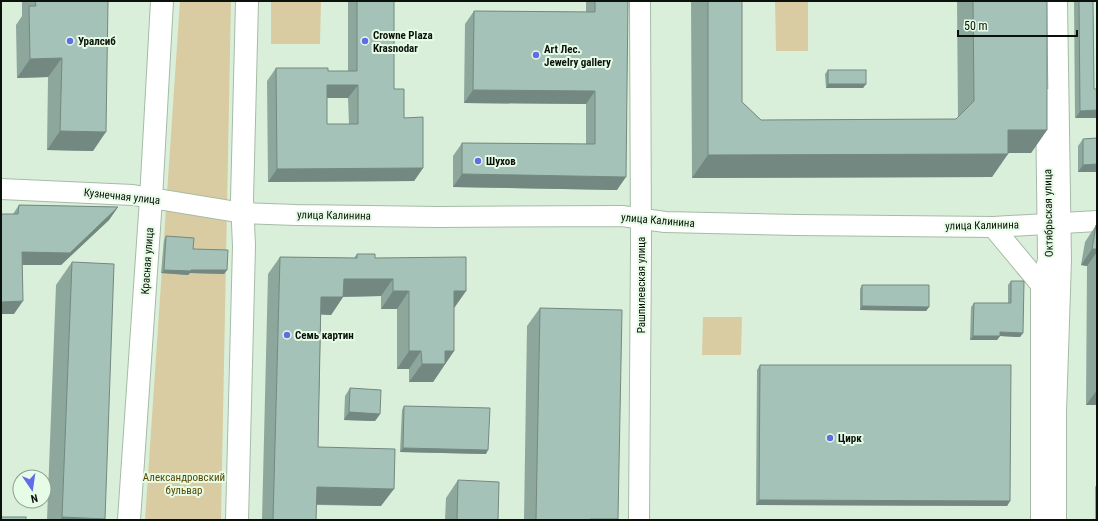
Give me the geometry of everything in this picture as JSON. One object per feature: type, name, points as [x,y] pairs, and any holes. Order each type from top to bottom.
[{"type":"main road","name":"Красная улица","points":[[129,520],[151,199],[162,1]]},
{"type":"main road","points":[[237,520],[244,246],[243,213],[247,1]]},
{"type":"main road","name":"Октябрьская улица","points":[[1042,520],[1042,286],[1049,260],[1054,223],[1046,1]]},
{"type":"street","name":"Рашпилевская улица","points":[[639,520],[641,218],[640,1]]},
{"type":"street","name":"Октябрьская улица","points":[[1056,520],[1054,223],[1057,1]]},
{"type":"street","name":"Кузнечная улица","points":[[1,188],[133,195],[243,213]]},
{"type":"street","name":"улица Калинина","points":[[243,213],[438,217],[622,216],[680,223],[993,226],[1097,221]]},
{"type":"street","points":[[993,226],[1042,286]]},
{"type":"green space","name":"Александровский бульвар","points":[[180,1],[231,1],[221,520],[145,520]]},
{"type":"green space","points":[[271,1],[321,1],[320,44],[271,44]]},
{"type":"green space","points":[[775,1],[808,1],[808,51],[776,51]]},
{"type":"green space","points":[[703,317],[742,317],[741,355],[702,355]]},
{"type":"building","points":[[35,1],[108,1],[106,132],[60,131],[62,58],[30,59],[29,6],[36,6]]},
{"type":"building","points":[[357,1],[394,1],[394,89],[404,89],[404,118],[423,117],[423,168],[277,169],[276,68],[328,68],[328,71],[357,71]],"holes":[[[327,85],[358,85],[358,124],[327,124]]]},
{"type":"building","points":[[595,1],[628,1],[626,177],[462,174],[462,143],[595,144],[595,91],[473,90],[474,11],[595,12]]},
{"type":"building","points":[[708,1],[742,1],[742,102],[761,120],[956,119],[974,101],[973,1],[1047,1],[1047,130],[1008,130],[1008,154],[708,155]]},
{"type":"building","points":[[1079,1],[1093,1],[1094,89],[1097,89],[1097,110],[1080,111]]},
{"type":"building","points":[[828,70],[866,70],[866,84],[828,84]]},
{"type":"building","points":[[1097,138],[1097,164],[1083,165],[1083,139]]},
{"type":"building","points":[[19,205],[118,207],[70,253],[22,252],[23,301],[1,302],[1,214],[18,214]]},
{"type":"building","points":[[1096,225],[1097,249],[1092,249]]},
{"type":"building","points":[[166,236],[194,238],[193,249],[228,250],[227,270],[164,270]]},
{"type":"building","points":[[357,254],[375,254],[375,258],[466,257],[466,291],[454,291],[454,351],[445,351],[445,364],[422,364],[421,351],[409,351],[409,291],[393,291],[393,279],[344,279],[343,297],[321,297],[318,447],[395,449],[394,489],[317,487],[316,520],[273,520],[280,257],[357,258]]},
{"type":"building","points":[[72,262],[114,264],[105,519],[62,517]]},
{"type":"building","points":[[1011,281],[1024,281],[1023,333],[1000,332],[1000,336],[973,336],[974,303],[1011,303]]},
{"type":"building","points":[[862,285],[929,285],[929,307],[862,306]]},
{"type":"building","points":[[540,308],[622,310],[618,519],[536,520]]},
{"type":"building","points":[[760,365],[1011,365],[1010,501],[759,500]]},
{"type":"building","points":[[350,388],[381,390],[380,414],[349,412]]},
{"type":"building","points":[[404,406],[490,408],[488,450],[403,448]]},
{"type":"building","points":[[458,480],[499,482],[498,520],[457,520]]},
{"type":"building","points":[[1,517],[26,517],[26,520],[1,520]]},
{"type":"place","name":"Уралсиб","points":[[70,41]]},
{"type":"place","name":"Crowne Plaza Krasnodar","points":[[365,41]]},
{"type":"place","name":"Art Лес. Jewelry gallery","points":[[536,55]]},
{"type":"place","name":"Шухов","points":[[478,161]]},
{"type":"place","name":"Семь картин","points":[[287,335]]},
{"type":"place","name":"Цирк","points":[[830,438]]}]
